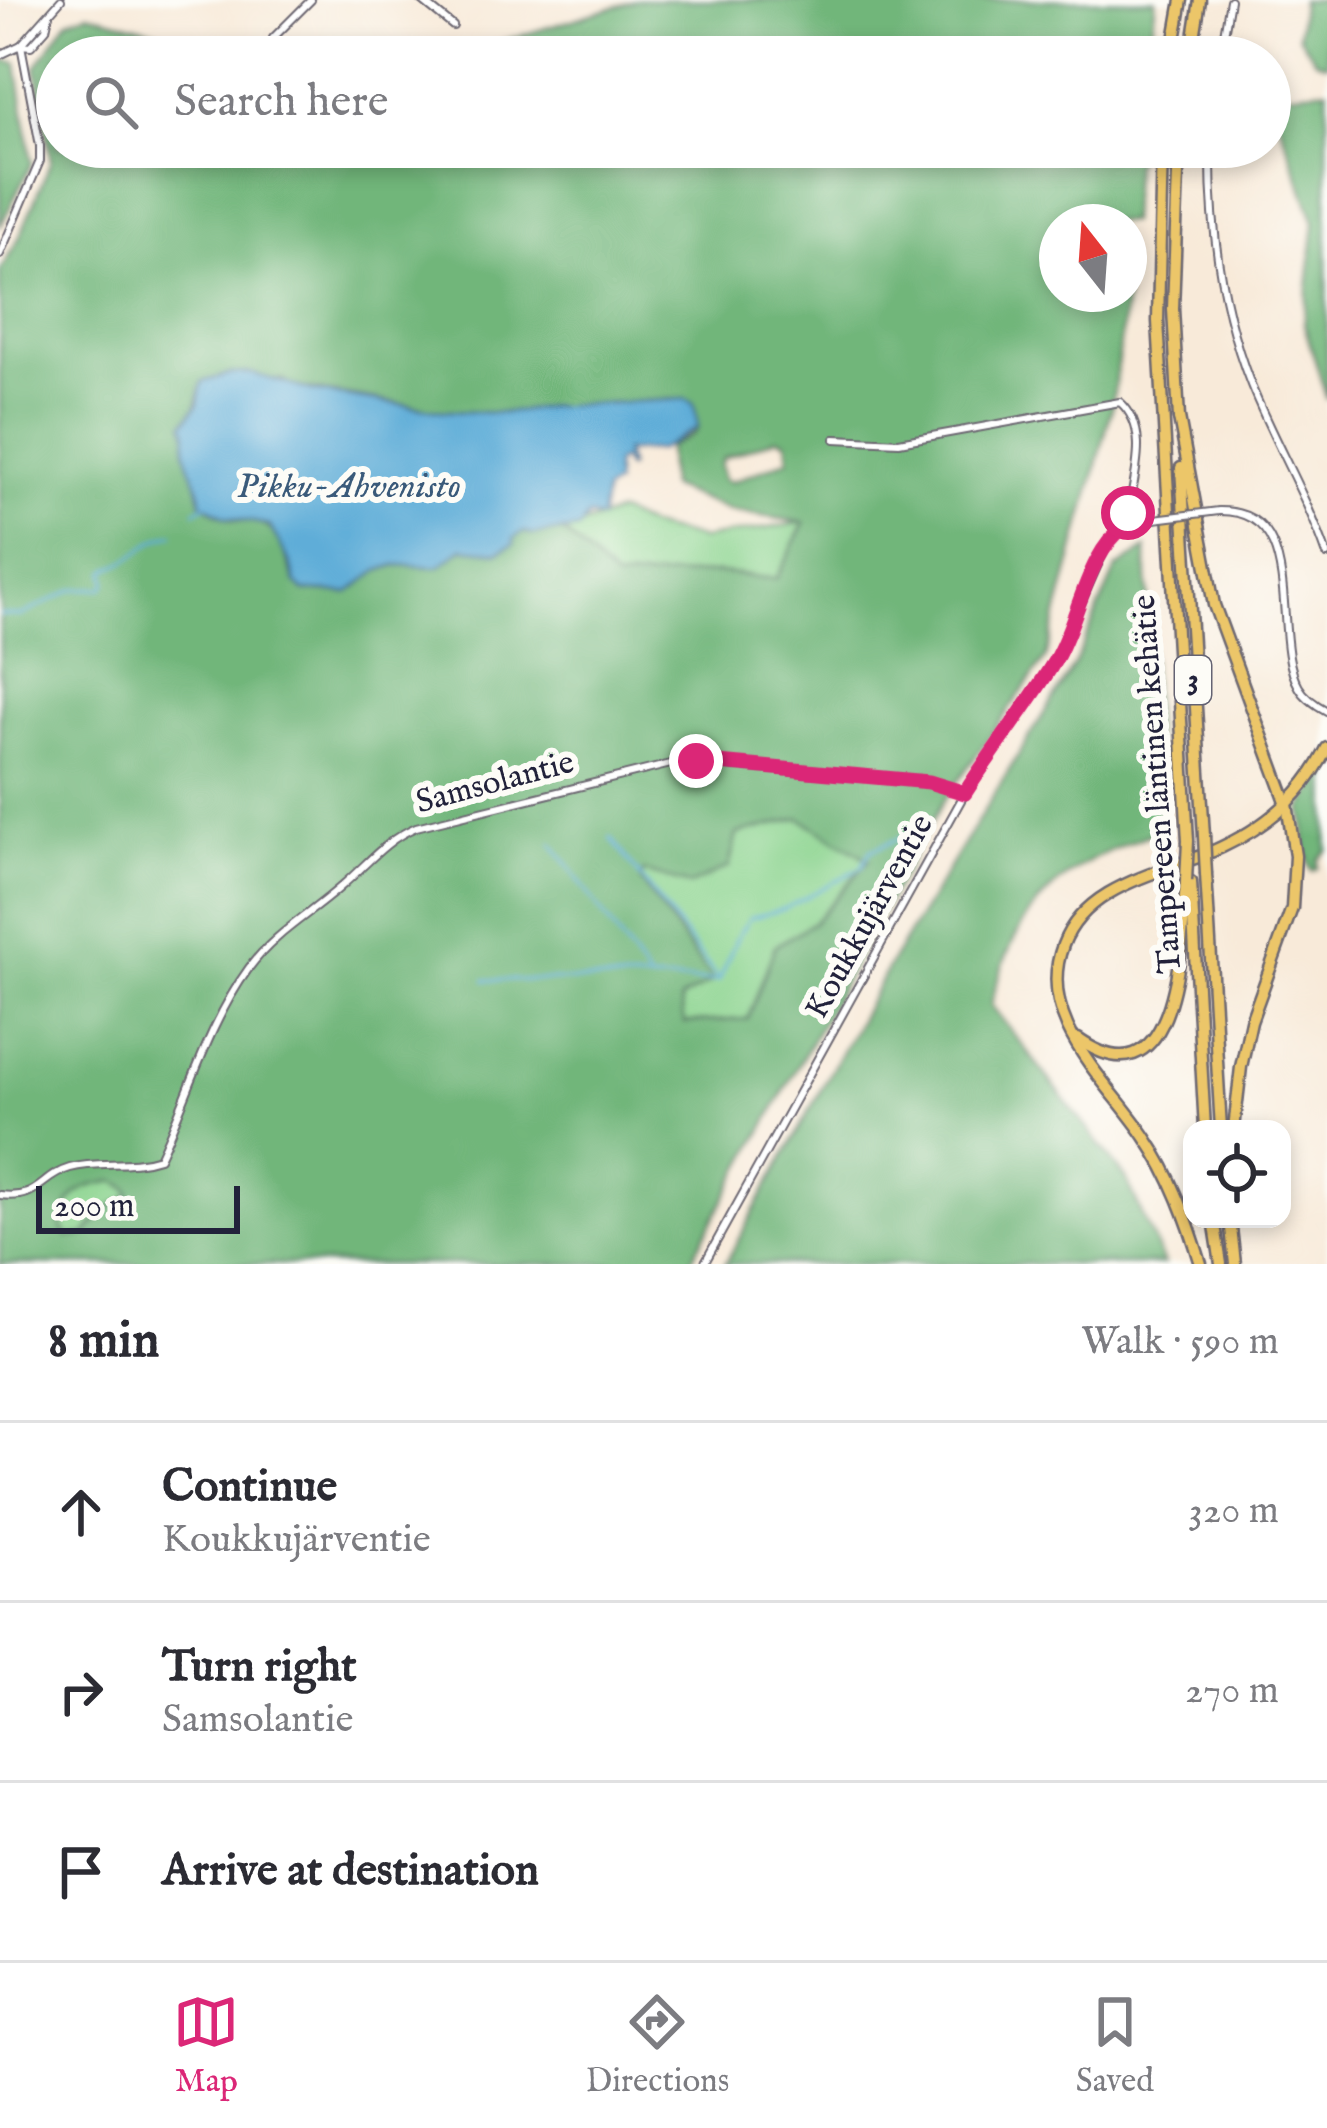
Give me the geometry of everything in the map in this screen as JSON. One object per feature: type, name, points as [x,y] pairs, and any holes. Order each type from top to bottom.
[{"type":"highway","points":[[1176,36],[1182,0]]},
{"type":"highway","points":[[1194,36],[1200,0]]},
{"type":"highway","name":"Tampereen läntinen kehätie","points":[[1162,168],[1158,321],[1204,1120]]},
{"type":"highway","name":"Tampereen läntinen kehätie","points":[[1178,168],[1173,309],[1220,1120]]},
{"type":"highway","points":[[1179,418],[1214,605],[1287,804],[1295,856],[1292,908],[1251,1021],[1235,1120]]},
{"type":"highway","points":[[1201,1264],[1176,1193],[1148,1141],[1071,1034],[1058,1000],[1056,970],[1067,935],[1084,912],[1129,883],[1242,837],[1287,804],[1327,748]]},
{"type":"highway","points":[[1071,1034],[1098,1051],[1117,1054],[1154,1039],[1166,1022],[1174,992],[1188,880]]},
{"type":"highway","points":[[1215,1228],[1221,1264]]},
{"type":"highway","points":[[1231,1228],[1235,1264]]},
{"type":"street","points":[[40,36],[62,0]]},
{"type":"street","points":[[276,36],[311,0]]},
{"type":"street","points":[[421,0],[453,26]]},
{"type":"street","points":[[1224,36],[1230,0]]},
{"type":"street","points":[[0,56],[36,41]]},
{"type":"street","points":[[21,45],[36,137]]},
{"type":"street","points":[[0,254],[37,168]]},
{"type":"street","points":[[1212,168],[1216,247],[1233,331],[1252,386],[1327,555]]},
{"type":"street","points":[[835,439],[899,442],[1120,402],[1133,418],[1137,446],[1127,524],[1219,511],[1245,514],[1270,538],[1280,568],[1295,678],[1310,700],[1327,711]]},
{"type":"street","name":"Koukkujärventie","points":[[704,1264],[965,793],[1055,662],[1102,553],[1127,524]]},
{"type":"street","name":"Samsolantie","points":[[0,1196],[34,1194],[59,1172],[79,1166],[138,1166],[159,1158],[200,1055],[249,967],[281,932],[345,884],[380,848],[416,826],[680,762],[929,782],[965,793]]},
{"type":"green space","points":[[638,0],[1156,0],[1152,36],[519,36]]},
{"type":"green space","points":[[1301,0],[1327,0],[1327,64],[1315,60],[1298,35]]},
{"type":"green space","points":[[88,13],[174,36],[57,36],[68,20]]},
{"type":"green space","points":[[0,59],[17,63],[32,163],[0,227]]},
{"type":"green space","points":[[1327,89],[1327,400],[1304,324],[1315,222],[1291,155],[1291,92]]},
{"type":"green space","points":[[48,168],[1134,168],[1131,204],[1039,204],[1039,312],[1124,312],[1112,408],[1046,658],[943,802],[689,1264],[0,1264],[0,271]],"holes":[[[283,380],[291,386],[444,411],[503,413],[673,399],[698,427],[667,448],[669,487],[730,511],[805,523],[776,579],[717,573],[615,580],[564,532],[524,532],[463,548],[447,560],[378,571],[347,593],[304,591],[268,527],[226,517],[201,502],[185,450],[202,382]],[[777,438],[787,441],[789,459],[731,482],[724,480],[723,458]],[[800,818],[869,860],[814,922],[775,946],[748,1019],[684,1023],[680,1000],[713,981],[640,880],[644,872],[690,885],[729,867],[737,834]],[[115,1181],[128,1188],[130,1195],[104,1211],[86,1235],[67,1237],[61,1224],[74,1196]]]},
{"type":"green space","points":[[618,512],[648,526],[701,539],[805,522],[777,579],[717,573],[615,580],[564,532]]},
{"type":"green space","points":[[1146,549],[1159,831],[1096,858],[1048,892],[1014,939],[991,1005],[1126,1178],[1164,1264],[725,1264],[891,962],[1075,663],[1116,569]]},
{"type":"green space","points":[[1327,768],[1327,850],[1312,871],[1302,809]]},
{"type":"green space","points":[[800,817],[869,860],[814,922],[775,946],[749,1019],[683,1023],[679,1000],[712,980],[640,880],[644,872],[737,834]]},
{"type":"green space","points":[[115,1181],[131,1195],[104,1211],[85,1236],[67,1237],[61,1224],[74,1196],[86,1187]]},
{"type":"water","name":"Pikku-Ahvenisto","points":[[250,373],[312,391],[444,411],[503,413],[686,399],[694,404],[698,427],[659,450],[624,452],[629,467],[622,459],[615,464],[615,485],[605,491],[600,519],[588,517],[579,529],[524,532],[498,552],[463,548],[439,567],[396,565],[378,571],[348,593],[304,591],[269,525],[226,517],[201,502],[188,459],[184,423],[198,404],[202,382]]},
{"type":"waterway","points":[[195,511],[205,505]]},
{"type":"waterway","points":[[0,615],[21,616],[74,589],[103,588],[107,570],[174,534]]},
{"type":"waterway","points":[[719,981],[750,918],[784,909],[862,867],[870,851],[914,832]]},
{"type":"waterway","points":[[611,838],[718,979]]},
{"type":"waterway","points":[[552,843],[649,979]]},
{"type":"waterway","points":[[485,980],[718,981]]},
{"type":"route","points":[[696,761],[929,782],[965,793],[1055,662],[1096,564],[1108,542],[1127,524],[1128,513]]}]
